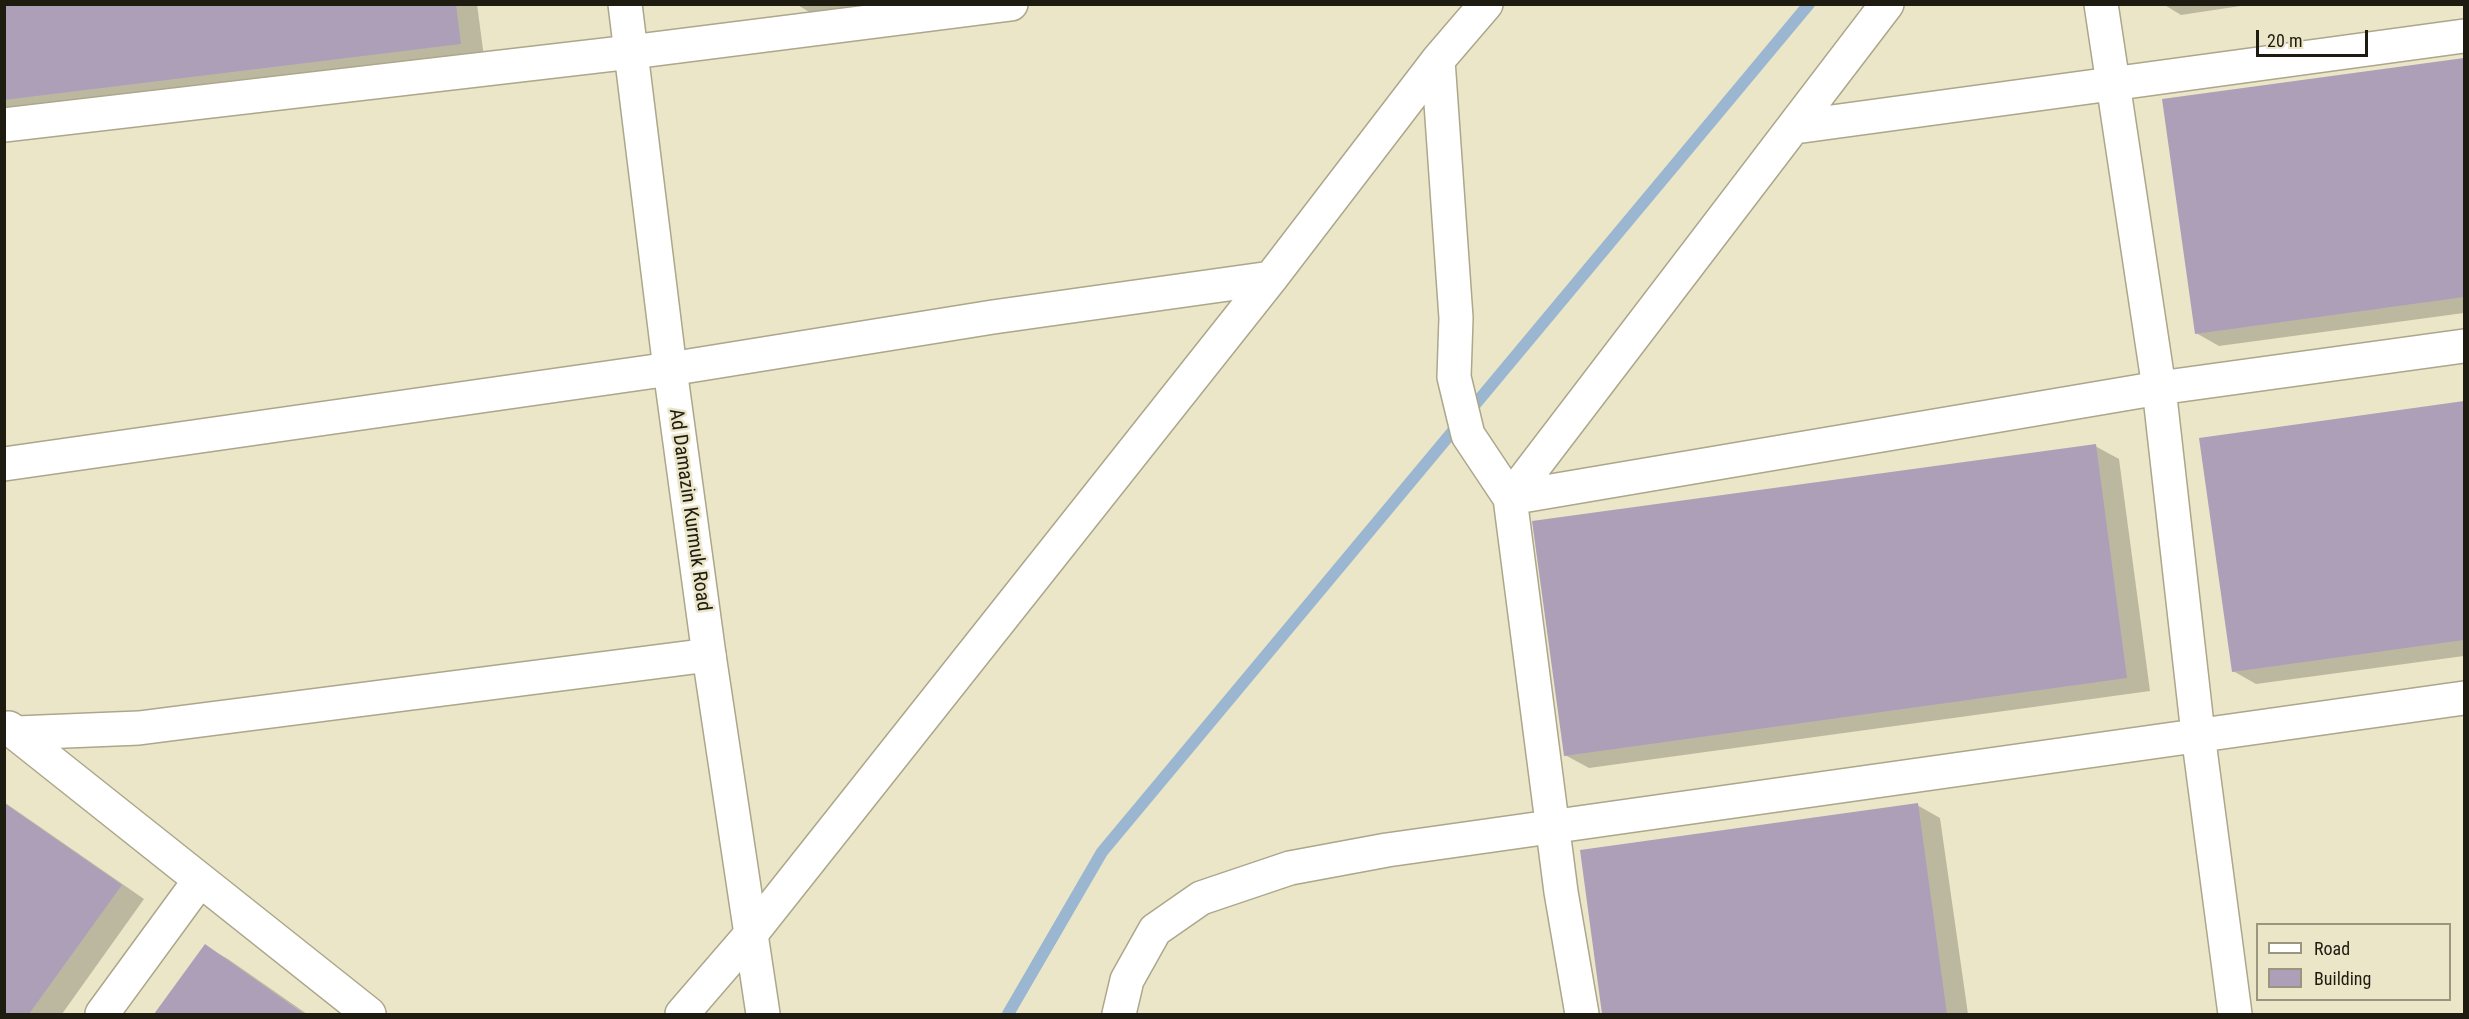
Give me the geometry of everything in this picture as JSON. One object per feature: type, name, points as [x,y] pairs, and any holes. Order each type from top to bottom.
[{"type":"main road","name":"Ad Damazin Kurmuk Road","points":[[625,4],[670,369],[709,655],[763,1014]]},
{"type":"main road","points":[[4,125],[631,52],[1011,4]]},
{"type":"main road","points":[[682,1014],[751,934],[1271,278],[1438,60],[1486,4]]},
{"type":"main road","points":[[1510,498],[1887,4]]},
{"type":"main road","points":[[2102,4],[2159,388],[2198,734],[2235,1014]]},
{"type":"main road","points":[[1795,127],[2464,36]]},
{"type":"main road","points":[[1438,60],[1456,318],[1454,377],[1468,435],[1510,498],[1561,891],[1582,1014]]},
{"type":"main road","points":[[4,464],[670,369],[993,317],[1271,278]]},
{"type":"main road","points":[[1510,498],[2159,388],[2464,346]]},
{"type":"main road","points":[[11,729],[139,728],[709,655]]},
{"type":"main road","points":[[1119,1014],[1127,980],[1155,930],[1201,898],[1290,868],[1387,849],[2464,698]]},
{"type":"main road","points":[[11,729],[369,1014]]},
{"type":"main road","points":[[102,1014],[200,880]]},
{"type":"building","points":[[4,4],[456,4],[461,44],[4,100]]},
{"type":"building","points":[[2464,58],[2464,297],[2195,334],[2162,99]]},
{"type":"building","points":[[2464,401],[2464,640],[2232,672],[2199,438]]},
{"type":"building","points":[[2096,444],[2127,678],[1564,756],[1532,521]]},
{"type":"building","points":[[4,803],[122,885],[29,1014],[4,1014]]},
{"type":"building","points":[[1918,803],[1947,1014],[1602,1014],[1580,850]]},
{"type":"building","points":[[205,944],[301,1012],[306,1014],[154,1014]]},
{"type":"waterway","points":[[1008,1014],[1102,852],[1809,4]]}]
